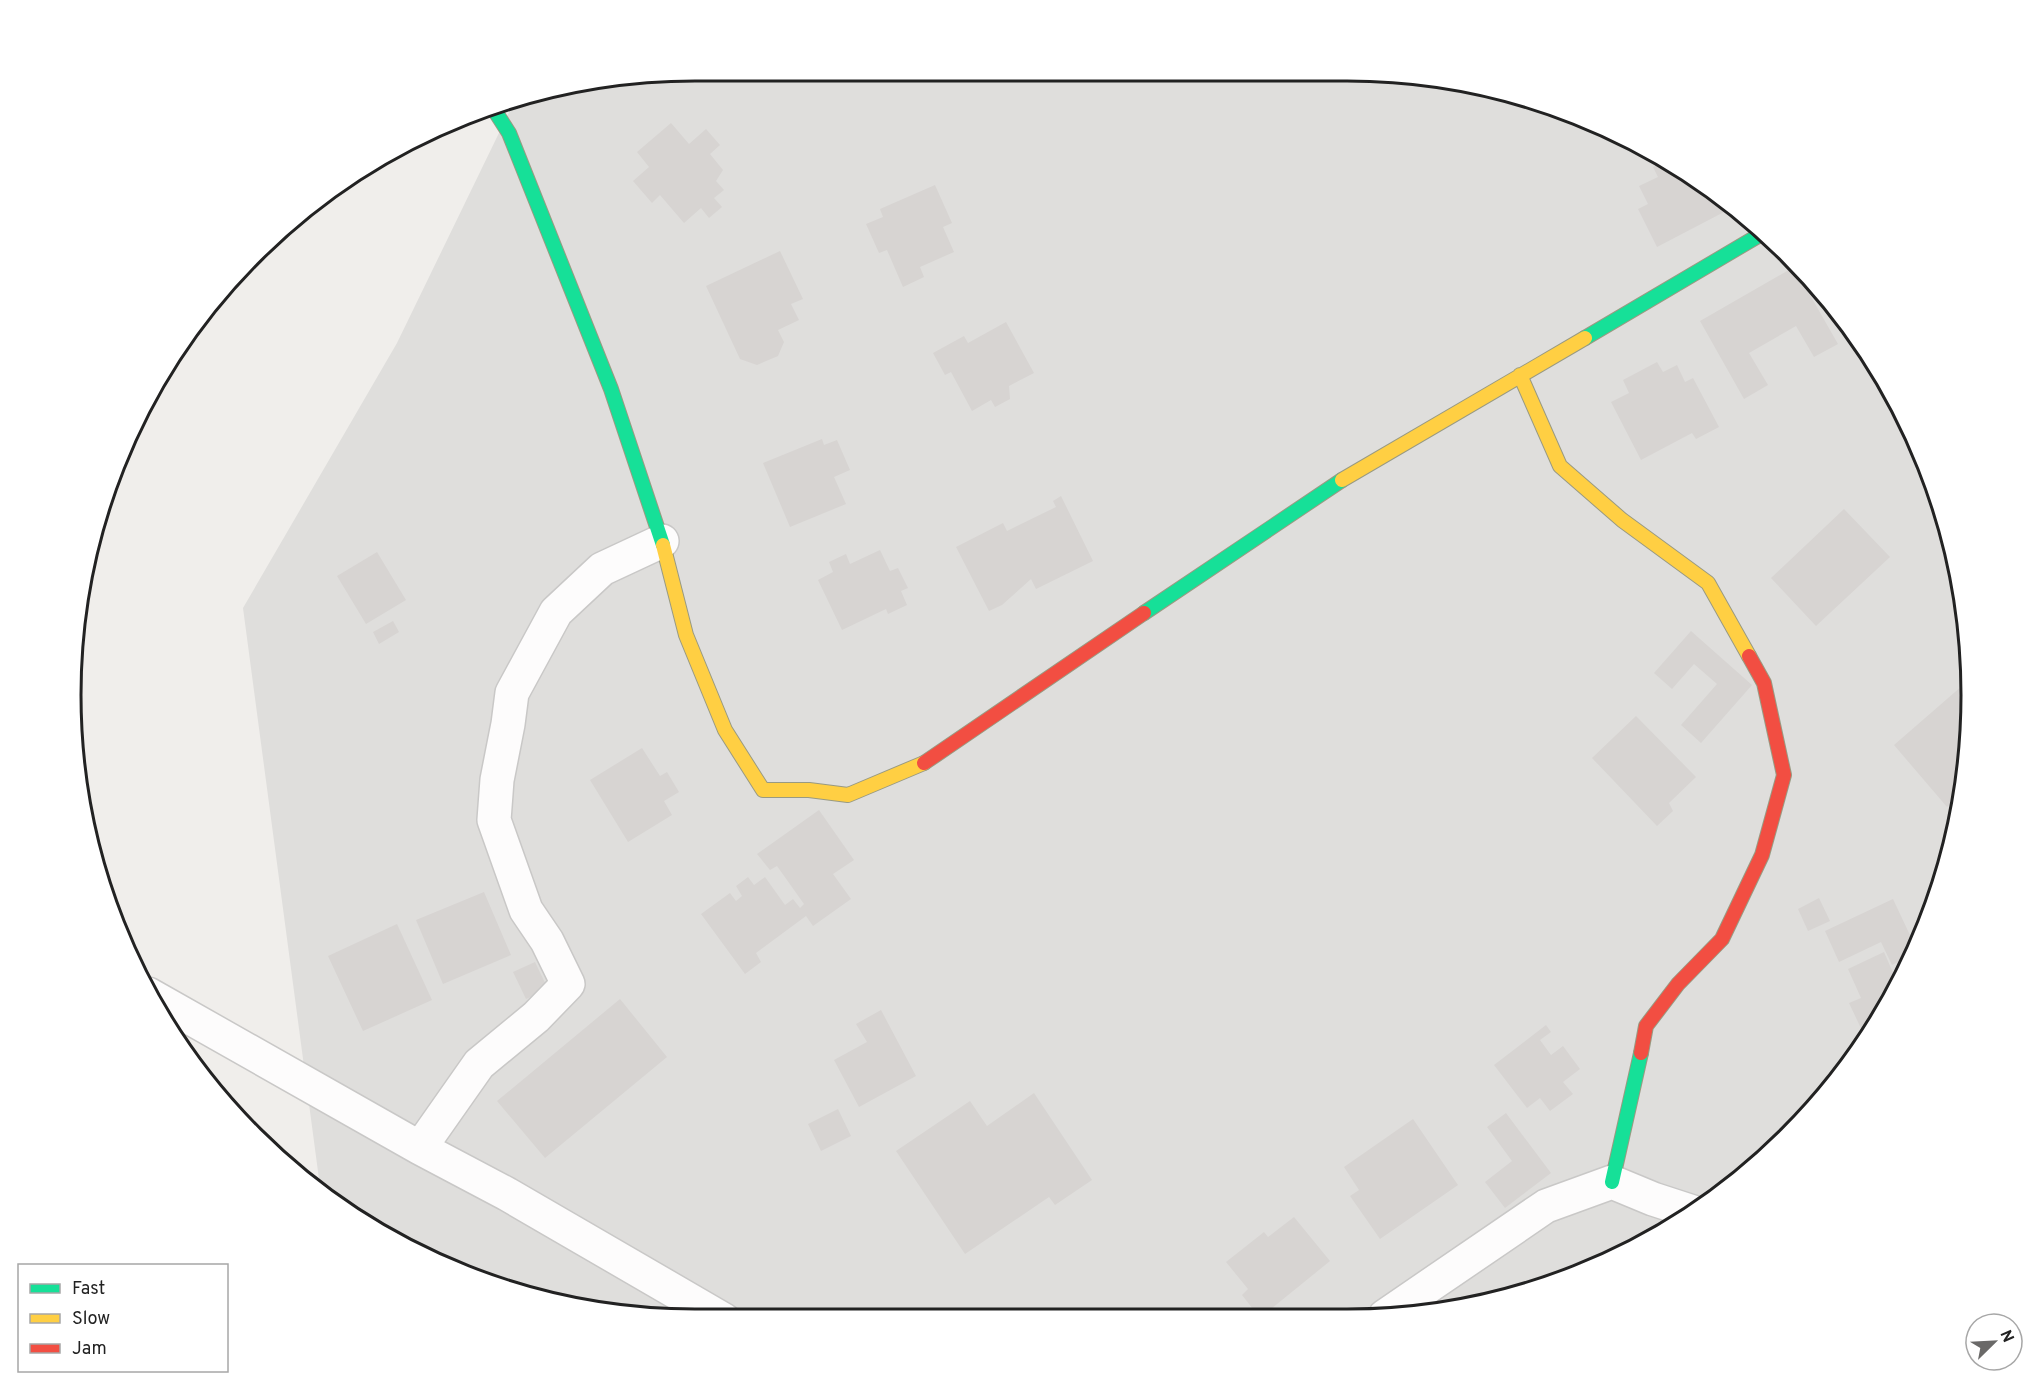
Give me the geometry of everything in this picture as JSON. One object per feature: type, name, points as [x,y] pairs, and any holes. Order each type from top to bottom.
[{"type":"street","points":[[497,114],[509,133],[607,378],[662,541],[686,635],[725,730],[763,790],[809,790],[848,795],[922,764],[1332,486],[1756,236]]},
{"type":"street","points":[[1520,375],[1560,466],[1622,520],[1708,583],[1764,682],[1784,775],[1762,855],[1722,939],[1678,984],[1646,1026],[1636,1081],[1612,1182]]},
{"type":"street","points":[[420,1148],[479,1064],[536,1017],[568,984],[547,941],[526,910],[494,820],[497,780],[512,693],[556,612],[602,568],[662,541]]},
{"type":"street","points":[[163,1003],[420,1148],[507,1194],[705,1309]]},
{"type":"street","points":[[1398,1307],[1546,1206],[1612,1182],[1683,1209]]},
{"type":"shaded area","points":[[695,81],[1387,82],[1427,86],[1506,102],[1582,128],[1619,144],[1688,184],[1752,233],[1781,261],[1809,290],[1858,354],[1898,423],[1914,460],[1940,536],[1949,575],[1960,655],[1961,695],[1956,775],[1949,815],[1940,854],[1914,930],[1898,967],[1858,1036],[1809,1100],[1752,1157],[1688,1206],[1619,1246],[1544,1276],[1467,1297],[1387,1308],[1347,1309],[655,1308],[615,1304],[536,1288],[460,1262],[388,1227],[319,1181],[243,608],[397,343],[510,110],[575,93],[655,82]]},
{"type":"building","points":[[671,123],[689,144],[706,129],[720,145],[710,154],[723,170],[716,181],[724,190],[714,198],[722,207],[709,218],[701,208],[684,223],[660,195],[652,203],[633,181],[649,167],[637,152]]},
{"type":"building","points":[[1657,165],[1688,184],[1724,212],[1657,247],[1638,209],[1648,204],[1639,186],[1658,177],[1653,167]]},
{"type":"building","points":[[935,185],[952,223],[943,227],[954,252],[920,267],[924,277],[903,287],[887,250],[879,253],[866,224],[883,217],[880,209]]},
{"type":"building","points":[[780,251],[803,299],[791,304],[799,320],[778,330],[784,342],[778,356],[757,365],[740,359],[706,286]]},
{"type":"building","points":[[1789,270],[1804,285],[1838,344],[1814,357],[1796,326],[1749,353],[1768,385],[1744,399],[1700,321]]},
{"type":"building","points":[[1006,322],[1034,373],[1009,386],[1010,399],[995,407],[991,400],[972,411],[951,372],[945,375],[933,353],[964,336],[968,343]]},
{"type":"building","points":[[1657,362],[1663,372],[1677,365],[1685,382],[1693,378],[1719,427],[1696,439],[1692,433],[1641,460],[1611,402],[1629,393],[1623,380]]},
{"type":"building","points":[[822,439],[824,445],[837,440],[850,470],[834,477],[846,504],[790,527],[763,463]]},
{"type":"building","points":[[1061,496],[1093,561],[1036,589],[1031,579],[1002,605],[989,611],[956,547],[1003,523],[1007,531],[1056,507],[1053,501]]},
{"type":"building","points":[[1844,509],[1890,557],[1816,626],[1771,578]]},
{"type":"building","points":[[880,550],[890,571],[898,568],[908,588],[901,591],[907,605],[888,614],[886,609],[842,630],[818,580],[833,572],[829,562],[846,554],[850,564]]},
{"type":"building","points":[[377,552],[406,600],[366,624],[337,576]]},
{"type":"building","points":[[393,621],[399,632],[379,644],[373,632]]},
{"type":"building","points":[[1691,631],[1752,685],[1701,743],[1681,725],[1717,684],[1694,664],[1672,689],[1654,673]]},
{"type":"building","points":[[1961,687],[1960,735],[1951,804],[1947,807],[1894,745]]},
{"type":"building","points":[[1636,716],[1696,777],[1669,803],[1673,811],[1657,826],[1592,758]]},
{"type":"building","points":[[642,748],[660,776],[667,772],[679,792],[664,801],[672,815],[628,842],[590,780]]},
{"type":"building","points":[[819,810],[854,860],[833,874],[851,899],[813,926],[806,916],[756,953],[761,962],[745,974],[701,914],[730,893],[736,901],[742,896],[736,886],[748,877],[754,885],[765,877],[785,905],[793,899],[800,908],[804,904],[777,866],[770,870],[757,854]]},
{"type":"building","points":[[484,892],[511,955],[443,984],[416,920]]},
{"type":"building","points":[[1819,898],[1830,921],[1808,931],[1798,909]]},
{"type":"building","points":[[1893,899],[1911,937],[1901,961],[1892,965],[1881,942],[1839,962],[1825,931]]},
{"type":"building","points":[[397,924],[432,1000],[363,1031],[328,956]]},
{"type":"building","points":[[1884,952],[1894,975],[1862,1030],[1849,1003],[1861,998],[1848,969]]},
{"type":"building","points":[[535,962],[548,989],[526,999],[513,972]]},
{"type":"building","points":[[620,999],[667,1057],[545,1158],[497,1101]]},
{"type":"building","points":[[881,1010],[916,1076],[859,1107],[834,1060],[867,1042],[856,1024]]},
{"type":"building","points":[[1546,1025],[1551,1032],[1540,1040],[1551,1055],[1563,1046],[1580,1069],[1563,1082],[1573,1094],[1550,1111],[1540,1098],[1527,1108],[1494,1065]]},
{"type":"building","points":[[1034,1093],[1092,1180],[1055,1205],[1049,1197],[965,1254],[896,1151],[970,1101],[987,1126]]},
{"type":"building","points":[[838,1109],[851,1136],[821,1151],[808,1124]]},
{"type":"building","points":[[1506,1113],[1551,1173],[1505,1208],[1485,1182],[1512,1161],[1487,1127]]},
{"type":"building","points":[[1413,1119],[1458,1185],[1380,1239],[1350,1196],[1359,1190],[1344,1167]]},
{"type":"building","points":[[1294,1217],[1330,1261],[1271,1309],[1253,1309],[1242,1295],[1248,1289],[1226,1262],[1264,1232],[1268,1237]]},
{"type":"traffic: fast","points":[[497,114],[509,133],[611,389],[663,545]]},
{"type":"traffic: fast","points":[[1585,338],[1756,237]]},
{"type":"traffic: fast","points":[[1144,613],[1342,480]]},
{"type":"traffic: fast","points":[[1612,1182],[1641,1053]]},
{"type":"traffic: slow","points":[[1342,480],[1585,338]]},
{"type":"traffic: slow","points":[[1520,375],[1560,466],[1622,520],[1708,583],[1749,656]]},
{"type":"traffic: slow","points":[[663,545],[686,635],[725,730],[763,790],[809,790],[848,795],[924,763]]},
{"type":"traffic: jam","points":[[924,763],[1144,613]]},
{"type":"traffic: jam","points":[[1641,1053],[1646,1026],[1678,984],[1722,939],[1762,855],[1784,775],[1764,683],[1749,656]]}]
